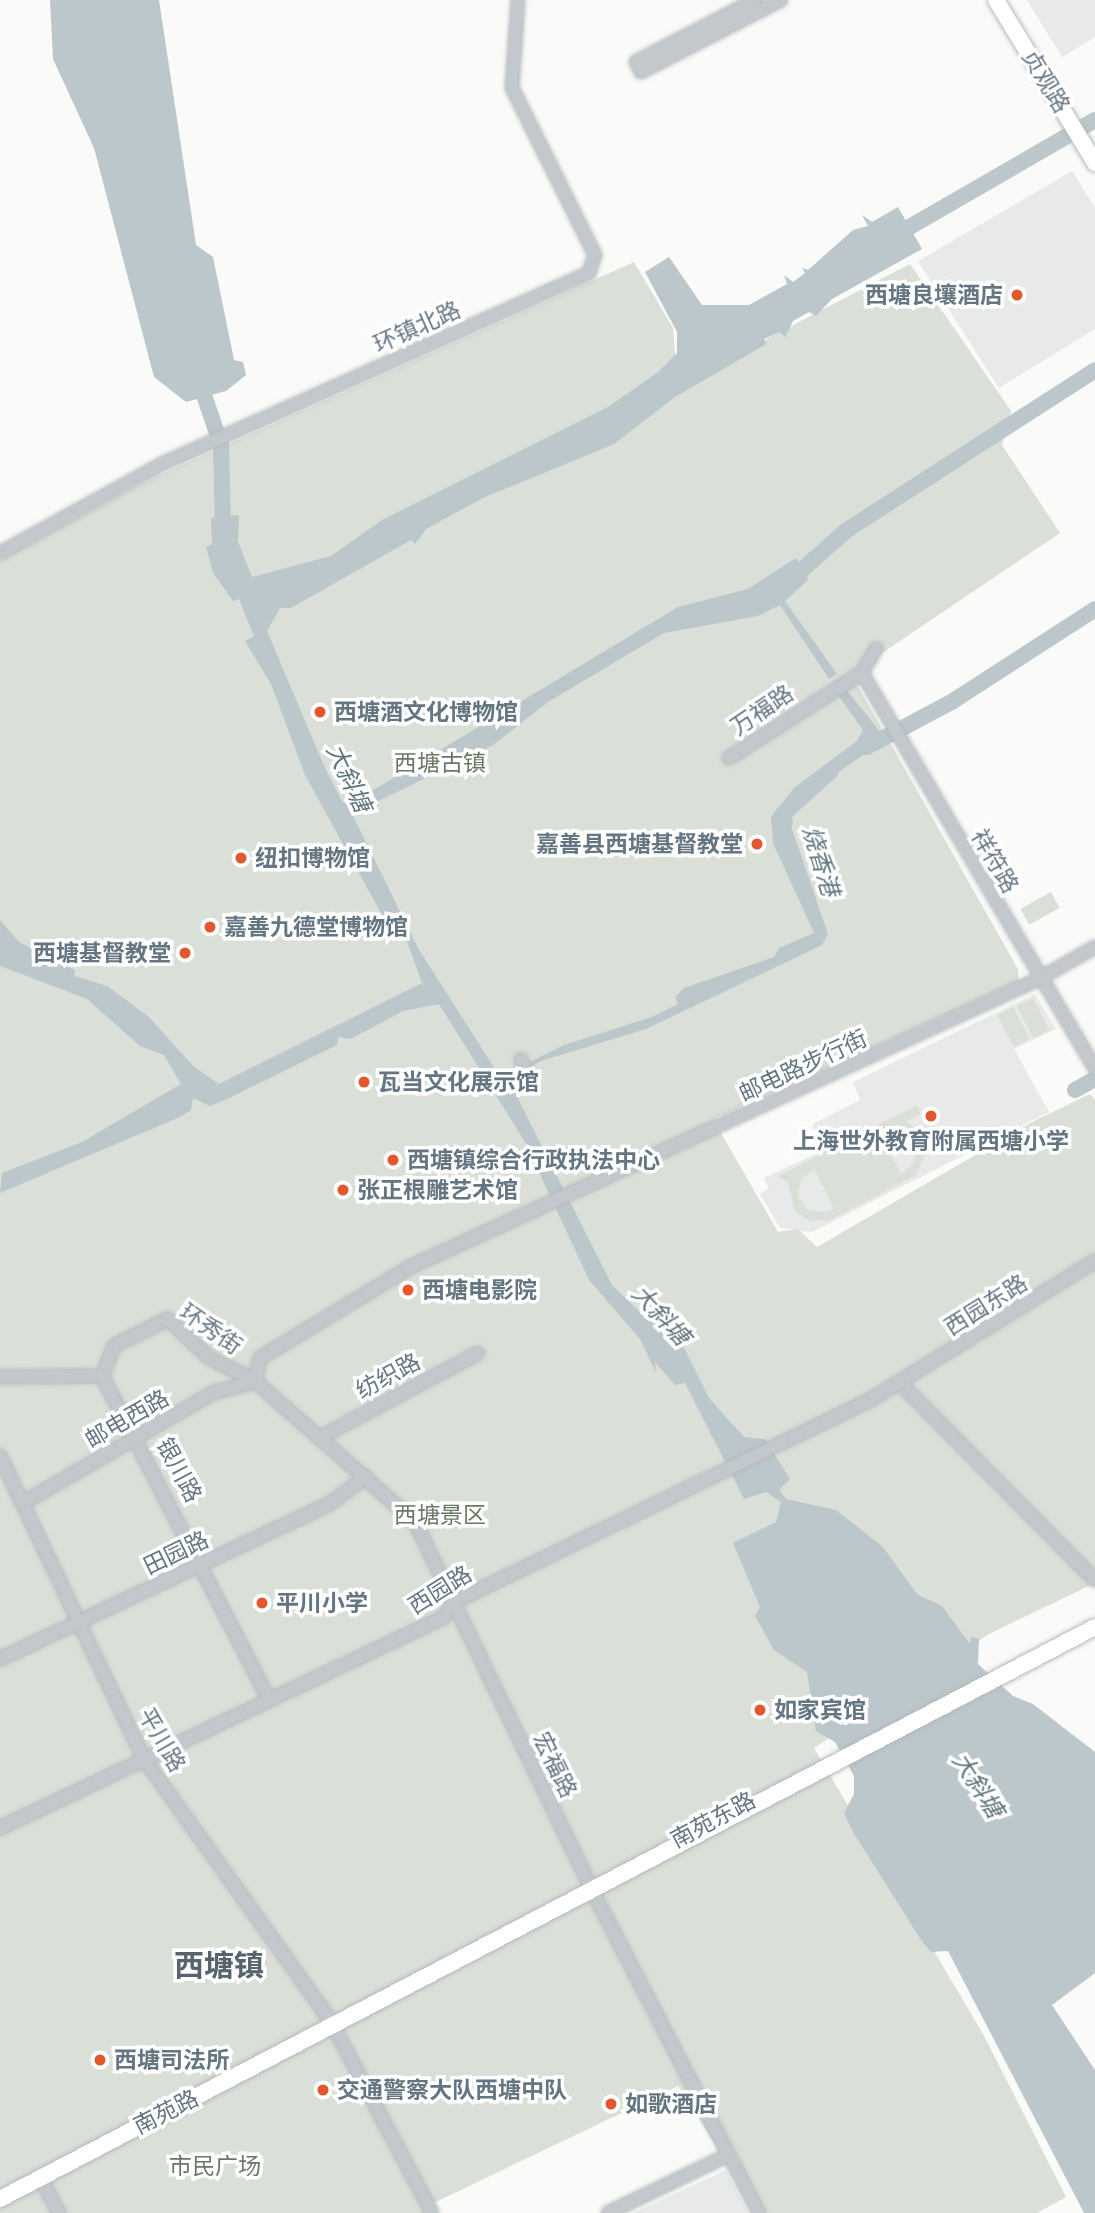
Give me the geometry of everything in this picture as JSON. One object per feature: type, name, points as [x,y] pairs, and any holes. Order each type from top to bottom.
[{"type":"main road","name":"贞观路","points":[[996,0],[1064,102]]},
{"type":"main road","name":"贞观路","points":[[1008,0],[1094,155]]},
{"type":"main road","name":"南苑东路","points":[[332,2023],[1076,1633],[1095,1619]]},
{"type":"main road","name":"南苑东路","points":[[1076,1633],[1095,1627]]},
{"type":"main road","name":"南苑路","points":[[0,2199],[332,2023]]},
{"type":"main road","name":"南苑路","points":[[0,2191],[332,2023]]},
{"type":"street","name":"环镇北路","points":[[0,553],[190,451],[589,273],[595,256],[512,88],[518,0]]},
{"type":"street","points":[[755,0],[636,62],[641,72],[781,0]]},
{"type":"street","points":[[862,673],[876,649]]},
{"type":"street","name":"万福路","points":[[729,758],[819,696],[862,673]]},
{"type":"street","name":"祥符路","points":[[862,673],[1039,979],[1095,1068]]},
{"type":"street","name":"邮电路步行街","points":[[255,1381],[260,1358],[412,1266],[584,1190],[1039,979],[1095,947]]},
{"type":"street","name":"西园东路","points":[[900,1383],[1095,1261]]},
{"type":"street","name":"环秀街","points":[[102,1376],[114,1346],[168,1318],[208,1357],[255,1381]]},
{"type":"street","name":"纺织路","points":[[319,1438],[478,1353]]},
{"type":"street","points":[[0,1377],[102,1376]]},
{"type":"street","name":"银川路","points":[[102,1376],[137,1437],[269,1700]]},
{"type":"street","name":"邮电西路","points":[[23,1503],[214,1393],[255,1381]]},
{"type":"street","name":"宏福路","points":[[255,1381],[415,1521],[591,1888],[759,2213]]},
{"type":"street","points":[[900,1383],[1095,1580]]},
{"type":"street","name":"西园路","points":[[0,1828],[443,1618],[454,1602],[900,1383]]},
{"type":"street","name":"平川路","points":[[0,1456],[75,1622],[144,1759],[332,2023],[432,2213]]},
{"type":"street","name":"田园路","points":[[0,1659],[329,1504],[366,1477]]},
{"type":"street","points":[[608,2213],[729,2155]]},
{"type":"street","points":[[40,2177],[59,2213]]},
{"type":"shaded area","points":[[1027,0],[1095,0],[1095,37],[1062,57]]},
{"type":"shaded area","name":"西塘良壤酒店","points":[[1072,171],[1095,208],[1095,329],[999,388],[918,261]]},
{"type":"shaded area","name":"上海世外教育附属西塘小学","points":[[1035,994],[1056,1029],[1014,1049],[1049,1112],[812,1232],[780,1228],[760,1194],[769,1188],[763,1178],[816,1154],[813,1124],[860,1100],[853,1082]]},
{"type":"shaded area","points":[[726,2170],[748,2213],[633,2213]]},
{"type":"green space","name":"西塘景区","points":[[634,262],[673,328],[675,353],[688,380],[910,264],[1011,411],[1002,445],[1060,533],[851,674],[1018,969],[1019,981],[713,1119],[778,1232],[798,1229],[817,1247],[1034,1121],[1090,1094],[1095,1100],[1095,1583],[989,1634],[814,1748],[983,2034],[1066,2197],[1037,2213],[759,2213],[678,2086],[423,2208],[425,2213],[0,2213],[0,560],[155,477]]},
{"type":"green space","points":[[1051,892],[1060,908],[1029,925],[1020,909]]},
{"type":"green space","points":[[1033,998],[1049,1030],[1033,1038],[1017,1006]]},
{"type":"green space","points":[[1013,1007],[1030,1039],[1014,1047],[997,1015]]},
{"type":"green space","points":[[917,1105],[921,1114],[907,1121],[922,1134],[927,1150],[916,1175],[830,1220],[810,1221],[795,1212],[788,1183],[778,1176]],"holes":[[[893,1130],[907,1133],[917,1147],[914,1163],[901,1174],[881,1135]],[[814,1169],[834,1208],[825,1212],[808,1210],[798,1196],[801,1179]]]},
{"type":"water","points":[[50,0],[159,0],[196,245],[213,257],[234,360],[243,362],[246,375],[226,391],[186,402],[154,377],[94,148],[53,59]]},
{"type":"water","points":[[898,207],[922,249],[832,299],[816,316],[809,312],[793,321],[785,337],[780,332],[764,339],[766,344],[675,397],[614,444],[483,498],[426,529],[415,544],[411,540],[291,608],[280,608],[267,631],[325,768],[342,801],[352,803],[678,607],[748,589],[796,558],[806,573],[808,580],[785,601],[837,674],[829,679],[780,605],[758,616],[664,633],[548,702],[493,745],[352,814],[418,948],[500,1077],[564,1045],[652,1017],[678,1004],[675,997],[684,988],[774,957],[779,948],[814,933],[773,843],[771,817],[794,788],[857,741],[863,730],[837,694],[845,688],[886,739],[794,803],[791,826],[828,934],[822,945],[646,1029],[541,1061],[508,1079],[612,1285],[648,1320],[670,1318],[681,1327],[675,1330],[709,1398],[744,1437],[765,1439],[790,1479],[779,1490],[786,1499],[836,1510],[882,1546],[918,1595],[942,1606],[970,1644],[971,1637],[979,1639],[978,1664],[1013,1696],[1033,1704],[1095,1752],[1095,1973],[1052,2005],[1095,2070],[1095,2213],[1084,2213],[948,1951],[931,1952],[921,1940],[853,1832],[844,1813],[854,1794],[854,1776],[835,1742],[816,1731],[807,1672],[774,1650],[755,1616],[760,1607],[733,1543],[776,1522],[781,1502],[766,1492],[744,1499],[685,1383],[675,1385],[655,1362],[656,1373],[640,1339],[589,1280],[525,1142],[439,1004],[403,1011],[351,1039],[338,1037],[337,1045],[210,1106],[193,1098],[191,1110],[180,1117],[0,1193],[2,1173],[82,1142],[181,1084],[164,1055],[140,1046],[87,999],[0,966],[0,920],[19,942],[75,970],[74,976],[107,986],[149,1017],[193,1066],[219,1084],[422,983],[407,941],[381,913],[305,775],[271,684],[245,641],[254,636],[239,599],[233,601],[213,573],[206,547],[212,544],[211,518],[239,515],[238,542],[252,577],[331,556],[382,520],[608,407],[657,373],[677,353],[677,332],[645,272],[669,257],[702,305],[749,305],[787,284],[784,275],[793,282],[805,273],[802,268],[808,270],[853,230],[868,226],[862,215],[872,222]]},
{"type":"waterway","points":[[894,236],[1095,120]]},
{"type":"waterway","points":[[787,583],[847,530],[1095,370]]},
{"type":"waterway","name":"大斜塘","points":[[205,398],[221,445],[223,536]]},
{"type":"waterway","name":"烧香港","points":[[867,747],[953,701],[1095,609]]},
{"type":"waterway","name":"烧香港","points":[[785,822],[783,814],[831,771]]},
{"type":"waterway","points":[[1075,1090],[1095,1079]]},
{"type":"place","name":"西塘良壤酒店","points":[[1017,295]]},
{"type":"place","name":"西塘酒文化博物馆","points":[[320,712]]},
{"type":"place","name":"嘉善县西塘基督教堂","points":[[757,844]]},
{"type":"place","name":"纽扣博物馆","points":[[241,858]]},
{"type":"place","name":"嘉善九德堂博物馆","points":[[210,927]]},
{"type":"place","name":"西塘基督教堂","points":[[185,953]]},
{"type":"place","name":"瓦当文化展示馆","points":[[364,1082]]},
{"type":"place","name":"上海世外教育附属西塘小学","points":[[931,1116]]},
{"type":"place","name":"西塘镇综合行政执法中心","points":[[393,1160]]},
{"type":"place","name":"张正根雕艺术馆","points":[[343,1190]]},
{"type":"place","name":"西塘电影院","points":[[408,1290]]},
{"type":"place","name":"平川小学","points":[[262,1603]]},
{"type":"place","name":"如家宾馆","points":[[760,1710]]},
{"type":"place","name":"西塘司法所","points":[[100,2060]]},
{"type":"place","name":"交通警察大队西塘中队","points":[[323,2090]]},
{"type":"place","name":"如歌酒店","points":[[611,2104]]},
{"type":"district","name":"西塘镇","points":[[219,1965]]},
{"type":"park label","name":"西塘古镇","points":[[440,763]]},
{"type":"park label","name":"市民广场","points":[[215,2166]]}]
